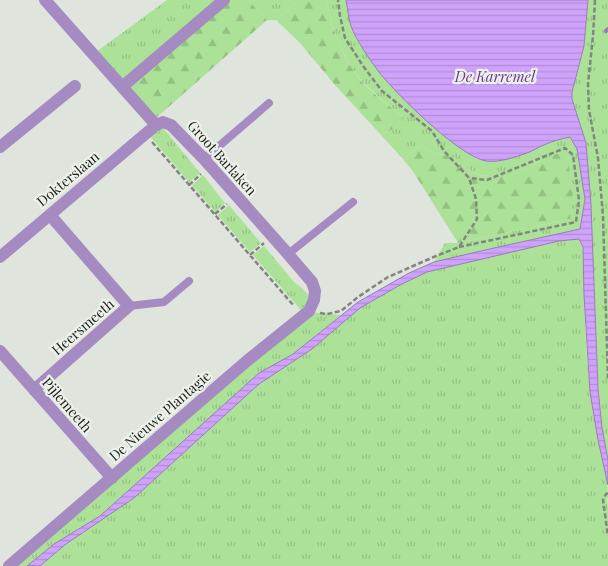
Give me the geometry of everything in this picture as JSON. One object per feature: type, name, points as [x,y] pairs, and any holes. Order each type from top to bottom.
[{"type":"street","points":[[45,0],[156,125]]},
{"type":"street","points":[[122,87],[224,0]]},
{"type":"street","points":[[1,144],[75,86]]},
{"type":"street","name":"Groot Barlaken","points":[[156,125],[163,122],[171,125],[207,162],[312,282],[315,291],[314,300],[306,314]]},
{"type":"street","name":"Dokterslaan","points":[[0,257],[156,125]]},
{"type":"street","name":"Heersmeeth","points":[[34,390],[130,306],[50,215]]},
{"type":"street","name":"De Nieuwe Plantagie","points":[[9,566],[248,360],[306,314]]},
{"type":"street","name":"Pijlemeeth","points":[[0,351],[112,478]]},
{"type":"lane","points":[[207,162],[269,103]]},
{"type":"lane","points":[[288,254],[352,202]]},
{"type":"lane","name":"Heersmeeth","points":[[130,306],[164,302],[189,282]]},
{"type":"path","points":[[338,0],[345,38],[367,72],[382,91],[432,131],[444,151],[470,178],[476,199],[477,219],[458,247]]},
{"type":"path","points":[[595,0],[588,84],[589,110],[598,158],[604,216],[608,379]]},
{"type":"path","points":[[151,141],[250,255],[306,314],[327,314],[341,311],[388,277],[458,247],[576,222],[579,200],[574,155],[565,148],[487,180],[470,178]]},
{"type":"path","points":[[189,185],[207,162]]},
{"type":"path","points":[[215,214],[236,195]]},
{"type":"path","points":[[250,255],[272,236]]},
{"type":"path","points":[[608,493],[603,500],[608,536]]},
{"type":"green space","points":[[167,0],[215,0],[123,81],[96,52]]},
{"type":"green space","points":[[229,0],[248,0],[267,20],[156,118],[129,86]]},
{"type":"green space","points":[[248,0],[300,0],[276,20],[267,20]]},
{"type":"green space","points":[[300,0],[326,0],[340,45],[357,76],[379,98],[404,118],[395,128],[381,135],[300,43],[276,20]]},
{"type":"green space","points":[[326,0],[346,0],[352,27],[366,53],[380,73],[419,114],[443,135],[477,159],[499,161],[569,136],[577,149],[585,199],[580,229],[434,262],[445,243],[458,243],[570,219],[567,154],[556,154],[510,176],[479,175],[453,157],[432,153],[421,145],[403,159],[381,135],[395,128],[404,118],[372,91],[352,68],[336,35]]},
{"type":"green space","points":[[588,0],[608,0],[608,460],[598,389],[591,205],[586,143],[572,99],[572,92],[584,46]]},
{"type":"green space","points":[[157,127],[164,129],[200,173],[189,182],[148,134]]},
{"type":"green space","points":[[421,145],[432,153],[453,157],[479,175],[488,176],[510,176],[556,154],[567,154],[573,192],[570,219],[458,243],[414,173],[403,159]]},
{"type":"green space","points":[[203,175],[225,203],[215,212],[192,185]]},
{"type":"green space","points":[[229,205],[261,243],[250,252],[218,215]]},
{"type":"green space","points":[[579,239],[583,257],[590,387],[594,419],[608,488],[608,566],[40,566],[66,544],[134,498],[259,384],[312,349],[360,308],[427,272],[559,241]]},
{"type":"green space","points":[[264,246],[294,282],[312,299],[301,310],[253,255]]},
{"type":"green space","points":[[310,312],[341,315],[293,354],[259,373],[100,516],[54,544],[27,566],[13,566]]},
{"type":"water","name":"De Karremel","points":[[346,0],[588,0],[584,46],[572,92],[572,99],[586,143],[591,205],[598,389],[608,460],[608,485],[590,392],[583,247],[579,239],[559,241],[427,272],[360,308],[312,349],[259,384],[134,498],[66,544],[40,566],[27,566],[54,544],[100,516],[259,373],[293,354],[358,302],[409,273],[434,262],[580,229],[585,199],[577,149],[570,137],[550,142],[529,152],[507,159],[486,161],[475,157],[445,137],[413,109],[387,82],[353,32]]}]
